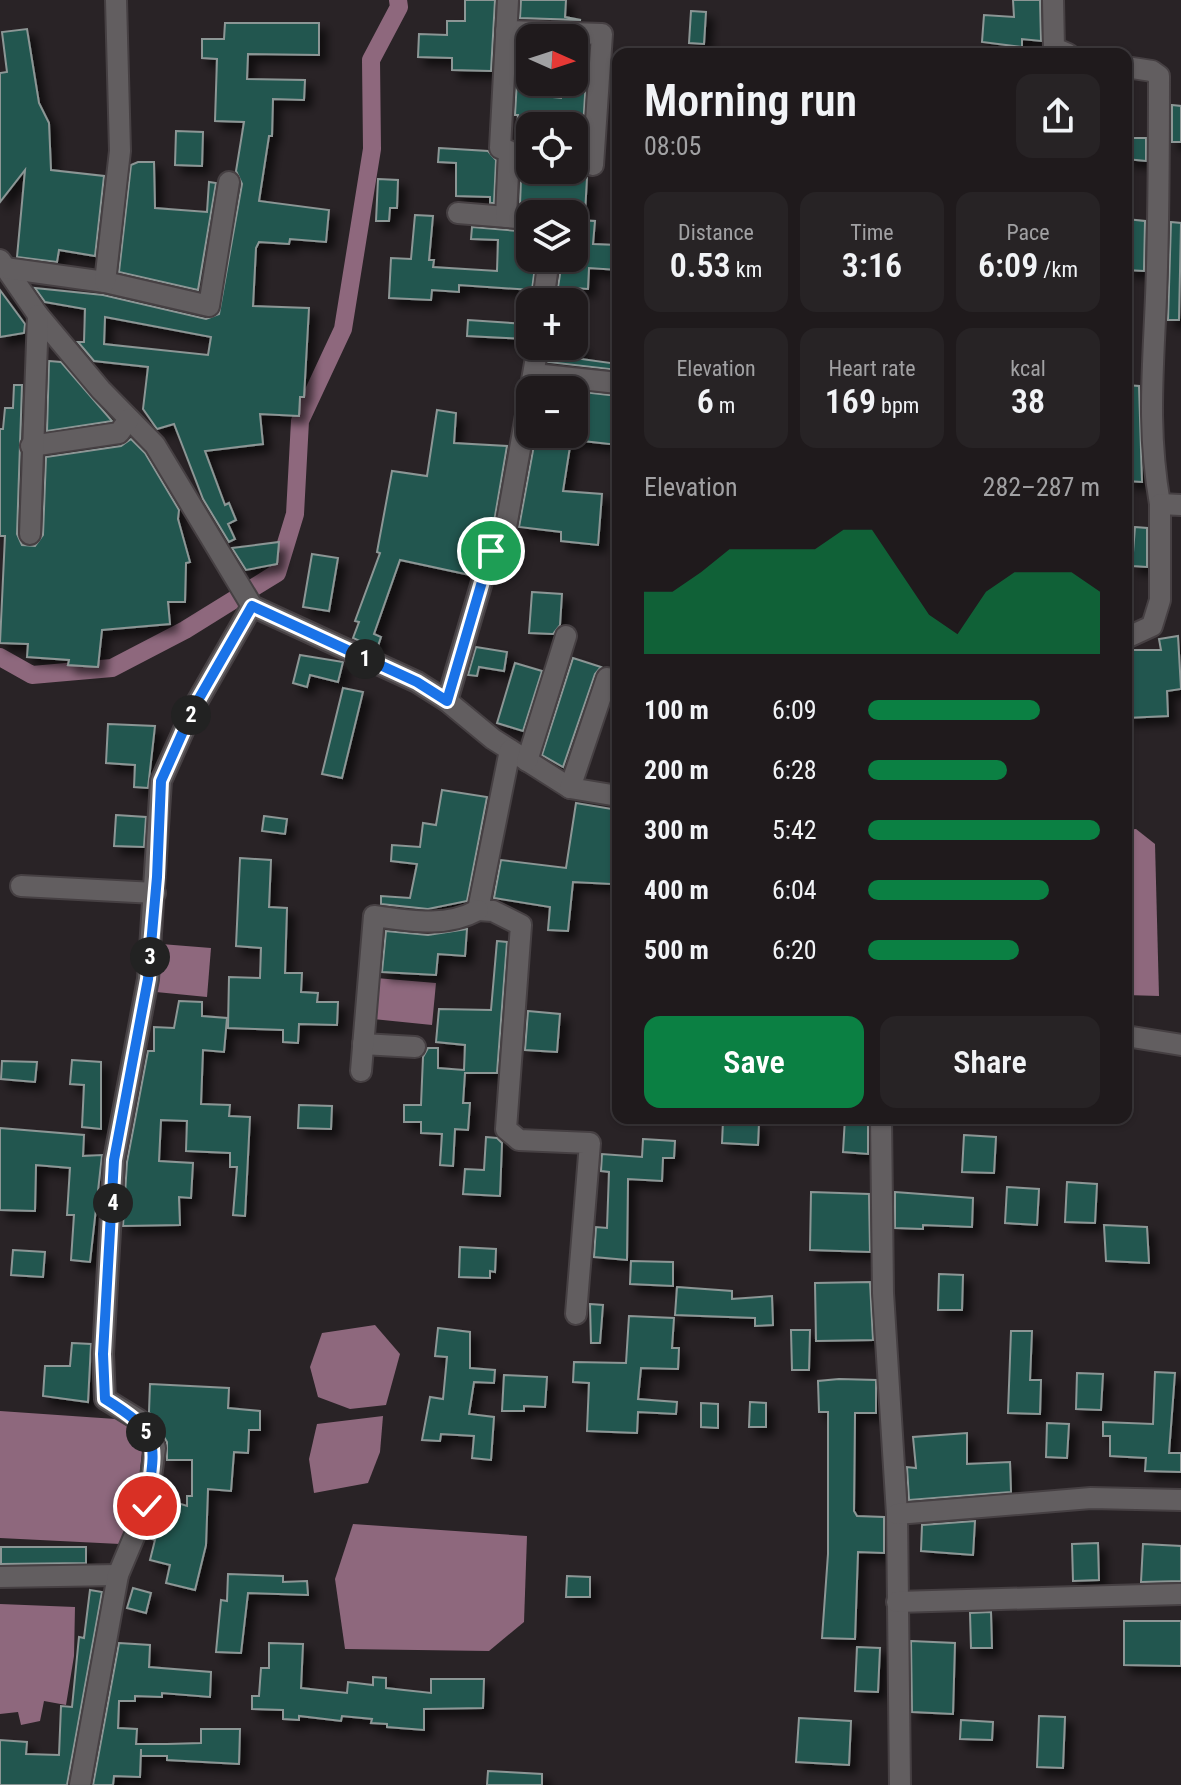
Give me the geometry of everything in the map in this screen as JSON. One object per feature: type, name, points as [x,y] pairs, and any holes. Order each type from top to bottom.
[{"type":"street","points":[[105,282],[120,151],[116,0]]},
{"type":"street","points":[[506,217],[509,151],[500,148],[508,0]]},
{"type":"street","points":[[1053,0],[1054,48]]},
{"type":"street","points":[[506,31],[602,34],[593,165]]},
{"type":"street","points":[[1132,68],[1152,71],[1159,76],[1159,214],[1149,413],[1151,454],[1171,505],[1160,600],[1152,626],[1132,635]]},
{"type":"street","points":[[3,264],[105,282],[209,306],[229,182]]},
{"type":"street","points":[[458,213],[516,218]]},
{"type":"street","points":[[3,264],[38,315],[155,445],[202,518],[246,597],[417,682],[570,788],[612,795]]},
{"type":"street","points":[[30,534],[38,315]]},
{"type":"street","points":[[588,384],[612,383]]},
{"type":"street","points":[[31,446],[119,433],[129,419]]},
{"type":"street","points":[[447,701],[491,551],[506,527],[521,448]]},
{"type":"street","points":[[80,1785],[118,1575],[147,1506],[155,1448],[139,1420],[105,1399],[103,1354],[114,1160],[148,979],[161,781],[246,597]]},
{"type":"street","points":[[478,910],[519,755],[566,636]]},
{"type":"street","points":[[570,788],[607,678]]},
{"type":"street","points":[[21,886],[155,893]]},
{"type":"street","points":[[361,1071],[374,916],[418,922],[460,920],[478,910],[493,911],[521,925],[506,1129],[519,1140],[590,1143],[576,1314]]},
{"type":"street","points":[[1132,1037],[1181,1045]]},
{"type":"street","points":[[363,1044],[415,1047]]},
{"type":"street","points":[[881,1124],[883,1293],[897,1514],[900,1785]]},
{"type":"street","points":[[897,1514],[1091,1498],[1181,1500]]},
{"type":"street","points":[[0,1577],[118,1575]]},
{"type":"street","points":[[897,1602],[1181,1594]]},
{"type":"shaded area","points":[[1132,829],[1136,829],[1155,844],[1159,996],[1132,995]]},
{"type":"shaded area","points":[[161,944],[211,948],[207,997],[156,992]]},
{"type":"shaded area","points":[[376,978],[436,983],[432,1025],[373,1019]]},
{"type":"shaded area","points":[[375,1325],[400,1354],[386,1405],[350,1409],[318,1397],[310,1367],[322,1333]]},
{"type":"shaded area","points":[[0,1411],[130,1420],[143,1440],[135,1523],[120,1544],[0,1538]]},
{"type":"shaded area","points":[[383,1416],[380,1452],[368,1483],[314,1493],[309,1459],[317,1424]]},
{"type":"shaded area","points":[[353,1524],[527,1536],[524,1622],[489,1651],[345,1649],[335,1579]]},
{"type":"shaded area","points":[[0,1604],[75,1607],[74,1656],[66,1705],[44,1701],[40,1721],[21,1725],[18,1712],[0,1714]]},
{"type":"building","points":[[465,0],[495,0],[491,71],[452,70],[452,58],[418,57],[419,34],[447,35],[447,21],[465,21]]},
{"type":"building","points":[[521,0],[566,0],[565,17],[581,20],[520,18]]},
{"type":"building","points":[[1013,0],[1040,0],[1041,41],[1022,39],[1022,47],[982,42],[984,15],[1014,17]]},
{"type":"building","points":[[691,11],[706,12],[704,44],[689,43]]},
{"type":"building","points":[[225,23],[319,23],[319,55],[248,54],[247,79],[305,80],[304,100],[273,99],[272,136],[269,136],[259,201],[329,210],[326,242],[290,239],[289,244],[259,242],[256,248],[253,306],[309,308],[304,397],[300,397],[299,416],[260,414],[263,444],[205,451],[225,505],[229,503],[236,520],[228,524],[235,539],[229,542],[203,499],[174,424],[157,429],[143,409],[148,367],[94,361],[78,342],[84,342],[85,309],[45,302],[35,288],[103,295],[206,319],[219,314],[242,184],[236,171],[244,122],[215,121],[217,59],[202,58],[202,39],[224,39]],"holes":[[[105,317],[211,337],[208,355],[104,344]]]},
{"type":"building","points":[[27,29],[39,103],[49,123],[51,170],[104,176],[95,256],[59,250],[57,262],[17,257],[25,170],[0,202],[0,73],[7,72],[2,32]]},
{"type":"building","points":[[516,96],[585,96],[584,112],[516,112],[515,115]]},
{"type":"building","points":[[1172,105],[1181,106],[1181,142],[1172,142]]},
{"type":"building","points":[[176,131],[203,132],[202,166],[175,165]]},
{"type":"building","points":[[1132,138],[1146,138],[1146,161],[1132,160]]},
{"type":"building","points":[[439,148],[488,151],[496,160],[494,203],[490,203],[490,197],[456,196],[456,163],[438,162]]},
{"type":"building","points":[[154,162],[155,208],[207,212],[209,182],[216,183],[198,290],[119,272],[131,165]]},
{"type":"building","points":[[378,179],[398,180],[397,208],[390,208],[389,221],[376,221]]},
{"type":"building","points":[[521,184],[587,184],[586,200],[520,200]]},
{"type":"building","points":[[415,215],[433,216],[429,260],[434,260],[433,267],[497,271],[498,240],[471,239],[472,227],[516,231],[516,272],[534,272],[532,288],[459,285],[459,292],[432,290],[431,300],[389,298],[391,258],[411,259]]},
{"type":"building","points":[[1132,220],[1145,221],[1144,271],[1132,270]]},
{"type":"building","points":[[588,221],[595,221],[593,244],[612,245],[612,270],[589,268],[588,289],[558,287],[560,272],[588,272]]},
{"type":"building","points":[[1171,222],[1181,223],[1179,320],[1168,320]]},
{"type":"building","points":[[0,290],[25,324],[24,333],[0,337]]},
{"type":"building","points":[[468,320],[516,323],[516,339],[467,336]]},
{"type":"building","points":[[588,360],[612,363],[612,369],[548,362]]},
{"type":"building","points":[[49,361],[61,362],[112,421],[47,431]]},
{"type":"building","points":[[14,385],[22,385],[17,534],[22,545],[35,546],[43,535],[46,457],[121,446],[131,439],[145,453],[179,510],[178,519],[190,562],[186,563],[185,602],[168,602],[170,624],[102,630],[98,667],[68,665],[69,660],[27,657],[28,644],[0,643],[5,536],[0,536],[0,429],[3,429],[5,408],[13,408]]},
{"type":"building","points":[[1132,385],[1139,386],[1142,482],[1132,481]]},
{"type":"building","points":[[588,393],[612,395],[612,444],[588,442]]},
{"type":"building","points":[[437,410],[456,413],[454,443],[507,446],[494,522],[479,547],[470,575],[400,560],[374,634],[381,637],[377,649],[353,638],[359,622],[355,621],[380,553],[377,552],[392,471],[427,476]]},
{"type":"building","points":[[533,448],[570,448],[563,491],[602,494],[598,545],[561,541],[561,532],[519,527]]},
{"type":"building","points":[[1135,527],[1147,528],[1147,567],[1132,566]]},
{"type":"building","points":[[279,542],[277,564],[246,570],[232,548]]},
{"type":"building","points":[[312,554],[338,558],[329,611],[303,607]]},
{"type":"building","points":[[532,592],[562,594],[560,625],[553,634],[529,633]]},
{"type":"building","points":[[1178,636],[1181,689],[1167,691],[1168,716],[1132,718],[1133,650],[1161,650],[1159,639]]},
{"type":"building","points":[[476,647],[507,652],[504,671],[479,667],[477,676],[468,675]]},
{"type":"building","points":[[300,655],[343,662],[338,682],[310,675],[307,687],[293,683]]},
{"type":"building","points":[[573,658],[601,667],[595,674],[563,767],[542,755]]},
{"type":"building","points":[[515,663],[542,671],[523,731],[497,723]]},
{"type":"building","points":[[343,688],[363,692],[342,778],[322,774]]},
{"type":"building","points":[[108,724],[155,726],[148,788],[134,787],[135,765],[106,763]]},
{"type":"building","points":[[442,790],[487,797],[467,901],[428,909],[381,904],[381,896],[410,898],[417,864],[391,861],[392,845],[420,847],[423,823],[436,825]]},
{"type":"building","points":[[576,803],[612,809],[611,884],[573,882],[568,931],[548,930],[550,907],[494,898],[501,860],[566,868]]},
{"type":"building","points":[[116,815],[146,817],[144,847],[114,846]]},
{"type":"building","points":[[264,816],[287,819],[285,834],[262,831]]},
{"type":"building","points":[[240,858],[271,860],[269,907],[287,908],[285,973],[302,973],[301,992],[318,993],[317,1002],[338,1002],[337,1025],[299,1024],[298,1043],[283,1042],[283,1030],[228,1028],[229,977],[260,978],[261,948],[236,946]]},
{"type":"building","points":[[467,929],[465,956],[438,954],[436,975],[382,972],[386,931],[428,935]]},
{"type":"building","points":[[497,941],[507,942],[497,1073],[465,1073],[463,1103],[470,1103],[468,1130],[455,1129],[453,1166],[440,1165],[442,1134],[421,1133],[421,1122],[404,1122],[404,1105],[421,1105],[423,1057],[428,1048],[438,1048],[438,1068],[464,1070],[465,1045],[436,1042],[439,1009],[491,1010]]},
{"type":"building","points":[[179,1001],[202,1002],[202,1016],[227,1018],[224,1052],[203,1050],[201,1104],[230,1105],[229,1116],[250,1117],[245,1216],[233,1215],[237,1167],[230,1167],[230,1153],[186,1151],[187,1121],[161,1120],[159,1161],[193,1163],[191,1198],[179,1197],[180,1225],[123,1226],[127,1162],[148,1051],[154,1051],[154,1027],[174,1028]]},
{"type":"building","points":[[528,1011],[560,1014],[557,1052],[525,1050]]},
{"type":"building","points":[[72,1060],[101,1062],[101,1129],[82,1127],[84,1085],[70,1084]]},
{"type":"building","points":[[2,1061],[37,1062],[35,1082],[1,1079]]},
{"type":"building","points":[[299,1105],[332,1106],[331,1129],[298,1128]]},
{"type":"building","points":[[723,1124],[759,1124],[758,1145],[722,1143]]},
{"type":"building","points":[[845,1124],[868,1124],[868,1154],[843,1152]]},
{"type":"building","points":[[0,1128],[84,1135],[83,1156],[102,1155],[90,1262],[71,1260],[74,1215],[67,1215],[70,1168],[36,1165],[35,1211],[0,1210]]},
{"type":"building","points":[[964,1135],[996,1137],[994,1173],[962,1172]]},
{"type":"building","points":[[486,1137],[497,1138],[502,1143],[500,1196],[463,1194],[465,1169],[484,1170]]},
{"type":"building","points":[[643,1139],[675,1141],[674,1158],[663,1158],[662,1181],[628,1179],[627,1260],[594,1257],[596,1227],[607,1228],[609,1172],[601,1171],[602,1154],[642,1157]]},
{"type":"building","points":[[1067,1182],[1097,1184],[1095,1223],[1065,1222]]},
{"type":"building","points":[[1007,1187],[1039,1189],[1037,1225],[1005,1223]]},
{"type":"building","points":[[811,1192],[869,1194],[870,1252],[810,1250]]},
{"type":"building","points":[[895,1192],[973,1198],[972,1227],[923,1225],[923,1229],[895,1228]]},
{"type":"building","points":[[1104,1225],[1147,1227],[1149,1263],[1106,1261]]},
{"type":"building","points":[[460,1247],[496,1249],[495,1272],[490,1271],[490,1278],[459,1277]]},
{"type":"building","points":[[13,1250],[45,1252],[43,1277],[11,1275]]},
{"type":"building","points":[[631,1261],[673,1262],[673,1286],[630,1284]]},
{"type":"building","points":[[939,1274],[963,1275],[962,1310],[938,1310]]},
{"type":"building","points":[[870,1282],[873,1340],[816,1341],[815,1283]]},
{"type":"building","points":[[677,1287],[732,1291],[732,1299],[772,1296],[773,1325],[755,1326],[755,1318],[675,1315]]},
{"type":"building","points":[[590,1304],[603,1305],[600,1343],[591,1343]]},
{"type":"building","points":[[629,1316],[674,1318],[672,1348],[679,1348],[678,1369],[641,1368],[638,1399],[677,1402],[676,1414],[638,1412],[637,1433],[587,1431],[589,1383],[573,1382],[574,1362],[626,1363]]},
{"type":"building","points":[[438,1328],[470,1332],[470,1368],[495,1370],[494,1383],[474,1382],[469,1414],[494,1417],[491,1460],[472,1458],[474,1436],[441,1434],[440,1441],[422,1440],[430,1397],[443,1399],[447,1357],[435,1356]]},
{"type":"building","points":[[791,1330],[810,1330],[809,1370],[792,1370]]},
{"type":"building","points":[[1011,1331],[1032,1331],[1030,1380],[1041,1380],[1040,1414],[1008,1413]]},
{"type":"building","points":[[72,1343],[91,1344],[88,1402],[43,1396],[45,1366],[70,1366]]},
{"type":"building","points":[[1155,1372],[1175,1373],[1169,1453],[1181,1453],[1181,1472],[1145,1471],[1146,1458],[1110,1456],[1110,1436],[1103,1436],[1103,1422],[1153,1424]]},
{"type":"building","points":[[1077,1373],[1103,1374],[1101,1410],[1076,1409]]},
{"type":"building","points":[[504,1375],[547,1377],[545,1407],[524,1406],[524,1411],[502,1411]]},
{"type":"building","points":[[876,1380],[876,1413],[855,1413],[854,1511],[857,1516],[884,1517],[884,1553],[858,1552],[855,1639],[822,1638],[828,1554],[828,1412],[819,1412],[818,1381]]},
{"type":"building","points":[[150,1384],[229,1388],[228,1408],[260,1411],[260,1430],[249,1430],[248,1453],[234,1452],[231,1491],[208,1489],[206,1545],[195,1590],[166,1583],[170,1565],[150,1560],[155,1540],[152,1539],[165,1499],[187,1506],[187,1496],[192,1496],[192,1460],[167,1460],[167,1442],[149,1412]]},
{"type":"building","points":[[750,1402],[766,1403],[766,1427],[749,1427]]},
{"type":"building","points":[[701,1403],[718,1404],[718,1428],[701,1427]]},
{"type":"building","points":[[1047,1423],[1069,1424],[1067,1458],[1046,1457]]},
{"type":"building","points":[[967,1433],[967,1464],[1010,1462],[1011,1492],[909,1500],[907,1467],[916,1468],[913,1437]]},
{"type":"building","points":[[975,1521],[973,1555],[921,1551],[922,1525]]},
{"type":"building","points":[[1098,1543],[1099,1580],[1073,1581],[1072,1544]]},
{"type":"building","points":[[1143,1544],[1181,1546],[1181,1581],[1141,1582]]},
{"type":"building","points":[[1,1547],[86,1547],[86,1563],[1,1564]]},
{"type":"building","points":[[228,1574],[283,1576],[283,1582],[307,1581],[308,1595],[248,1593],[241,1653],[216,1652],[221,1600],[227,1601]]},
{"type":"building","points":[[567,1576],[590,1577],[590,1597],[566,1597]]},
{"type":"building","points":[[133,1588],[151,1593],[146,1613],[127,1608]]},
{"type":"building","points":[[90,1590],[102,1592],[67,1785],[0,1785],[0,1740],[27,1742],[26,1754],[59,1755],[61,1706],[72,1707],[79,1637],[84,1638]]},
{"type":"building","points":[[991,1612],[992,1648],[971,1648],[970,1613]]},
{"type":"building","points":[[1124,1621],[1181,1621],[1181,1666],[1124,1665]]},
{"type":"building","points":[[911,1641],[955,1643],[953,1714],[912,1712]]},
{"type":"building","points":[[119,1643],[150,1645],[149,1667],[211,1672],[210,1697],[162,1693],[162,1697],[135,1696],[135,1701],[119,1701],[118,1728],[137,1729],[136,1744],[201,1743],[201,1729],[240,1729],[239,1764],[167,1760],[167,1756],[141,1756],[141,1749],[140,1777],[114,1776],[113,1785],[93,1785]]},
{"type":"building","points":[[269,1643],[303,1644],[301,1688],[347,1693],[348,1682],[373,1685],[373,1677],[386,1678],[386,1688],[431,1693],[431,1679],[484,1679],[483,1708],[424,1709],[424,1730],[387,1727],[387,1724],[371,1723],[372,1719],[342,1716],[341,1721],[299,1716],[299,1720],[283,1719],[283,1710],[252,1709],[252,1696],[259,1696],[261,1668],[269,1668]]},
{"type":"building","points":[[857,1647],[880,1648],[878,1692],[855,1691]]},
{"type":"building","points":[[1039,1716],[1065,1717],[1063,1768],[1037,1767]]},
{"type":"building","points":[[799,1718],[851,1721],[849,1765],[796,1762]]},
{"type":"building","points":[[961,1720],[993,1722],[992,1740],[960,1739]]},
{"type":"building","points":[[488,1771],[542,1774],[542,1785],[487,1785]]},
{"type":"waterway","points":[[0,657],[32,675],[112,668],[185,630],[277,573],[295,514],[300,421],[343,329],[372,149],[371,60],[399,7],[398,0]]},
{"type":"route","points":[[147,1506],[155,1448],[139,1420],[105,1399],[103,1354],[112,1240],[114,1160],[148,979],[161,781],[193,709],[252,606],[417,682],[447,701],[491,551]]}]
